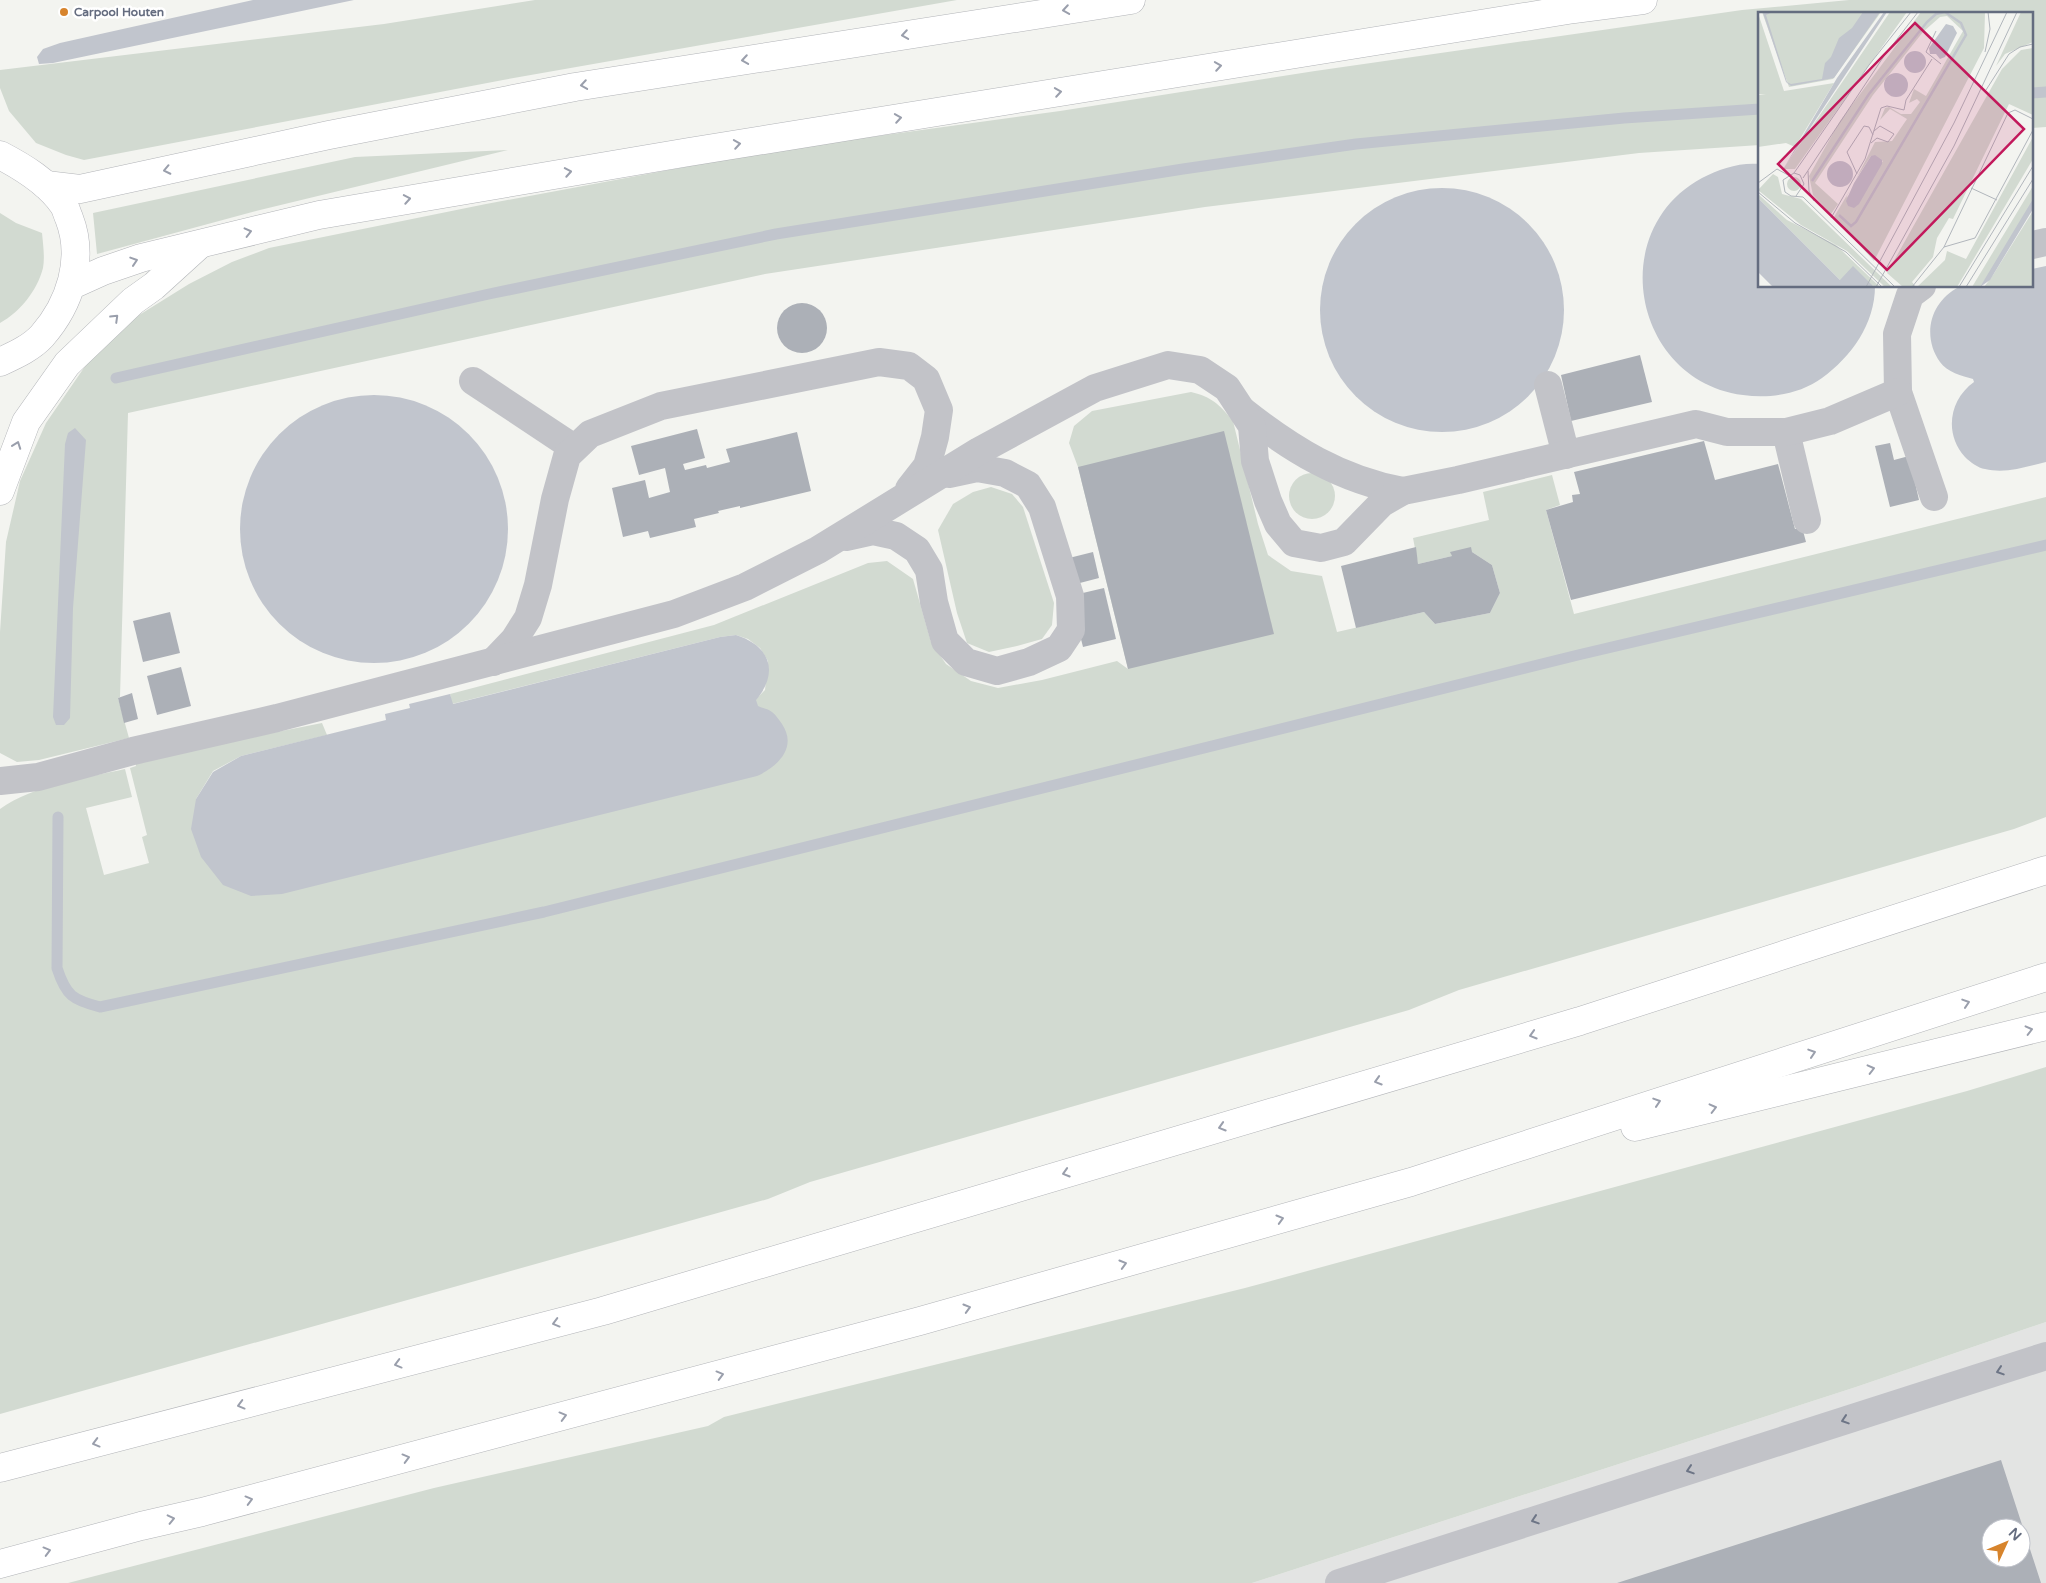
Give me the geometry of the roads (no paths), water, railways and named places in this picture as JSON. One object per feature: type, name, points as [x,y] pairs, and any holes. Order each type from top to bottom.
[{"type":"main road","points":[[46,185],[80,189],[329,135],[575,87],[1131,0]]},
{"type":"main road","points":[[72,285],[103,271],[141,258],[318,215],[488,185],[1554,12],[1643,0]]},
{"type":"main road","points":[[0,155],[20,166],[46,185],[64,204],[76,242],[72,285],[59,313],[41,337],[21,352],[0,362]]},
{"type":"main road","points":[[0,491],[26,422],[67,364],[132,301],[154,286],[201,244]]},
{"type":"main road","points":[[1580,1021],[2046,850]]},
{"type":"main road","points":[[0,1468],[603,1311],[1580,1021],[2046,870]]},
{"type":"main road","points":[[0,1564],[911,1324],[1411,1182],[2046,977]]},
{"type":"main road","points":[[1411,1182],[2046,1026]]},
{"type":"lane","points":[[1919,288],[1910,295],[1897,334],[1898,392],[1934,497]]},
{"type":"lane","points":[[493,662],[514,640],[528,618],[538,585],[555,499],[567,456],[590,434],[661,406],[879,362],[909,366],[926,379],[939,410],[936,437],[927,466],[904,496]]},
{"type":"lane","points":[[0,781],[38,777],[133,751],[277,718],[674,614],[745,587],[835,540],[979,451],[1095,388],[1168,365],[1200,370],[1226,388],[1252,426],[1255,461],[1268,501],[1278,524],[1294,543],[1321,548],[1344,542],[1382,503],[1403,491],[1458,480],[1696,424],[1727,432],[1786,432],[1830,421],[1898,392]]},
{"type":"lane","points":[[473,381],[574,448]]},
{"type":"lane","points":[[1548,385],[1566,455]]},
{"type":"lane","points":[[1242,411],[1305,456],[1376,486],[1403,491]]},
{"type":"lane","points":[[1786,432],[1807,520]]},
{"type":"lane","points":[[835,540],[873,531],[896,536],[917,550],[929,570],[934,602],[945,641],[966,662],[997,671],[1029,662],[1059,648],[1071,630],[1070,596],[1042,507],[1028,485],[1005,473],[977,468],[938,476]]},
{"type":"lane","points":[[1339,1583],[2046,1356]]},
{"type":"waterway","points":[[2034,93],[2046,92]]},
{"type":"waterway","points":[[116,378],[489,294],[776,234],[1183,169],[1356,144],[1624,118],[1758,109]]},
{"type":"waterway","points":[[58,817],[57,968],[67,991],[83,1002],[100,1007],[544,912],[1578,655],[2046,545]]},
{"type":"place","name":"Carpool Houten","points":[[64,12]]}]
